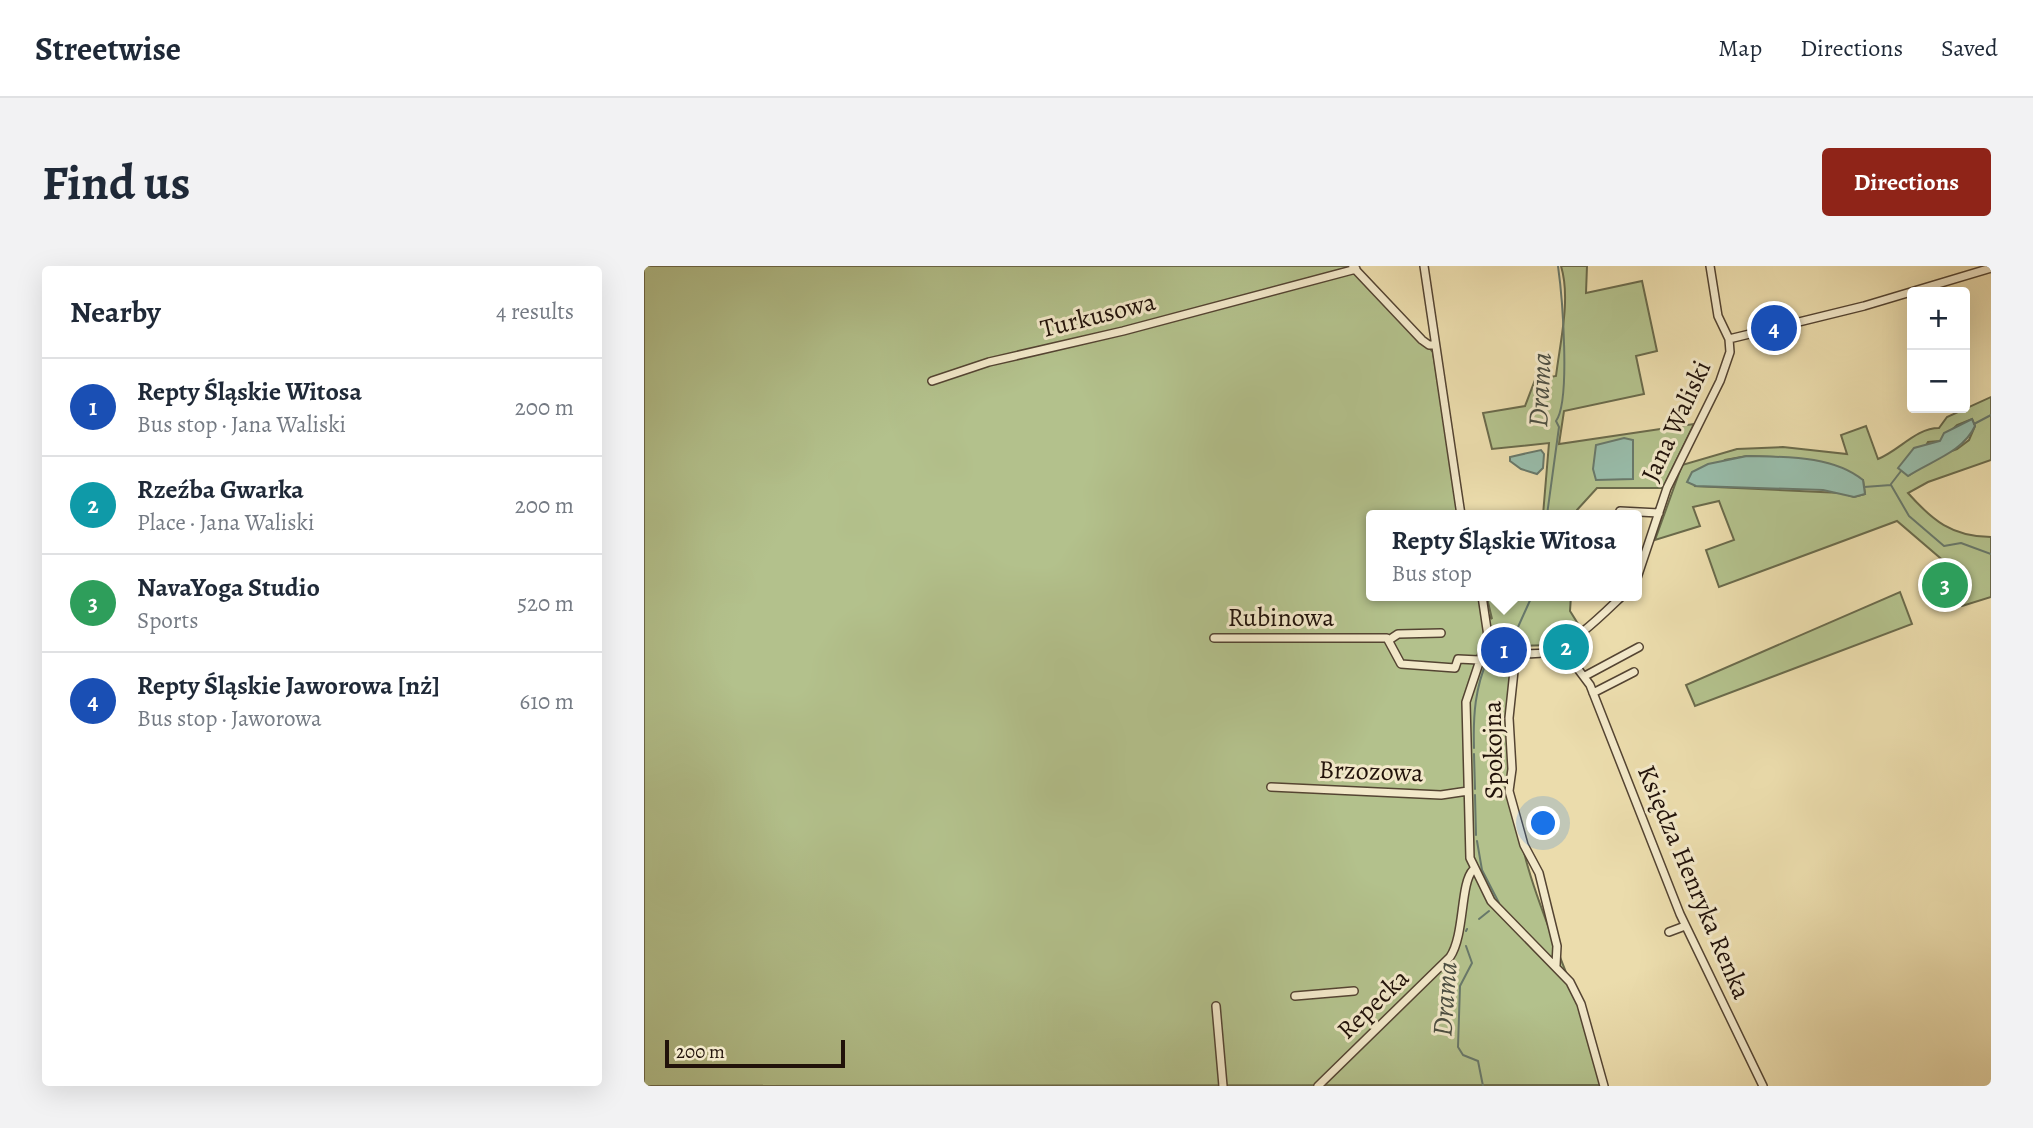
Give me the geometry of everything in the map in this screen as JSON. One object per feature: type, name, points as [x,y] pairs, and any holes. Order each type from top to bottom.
[{"type":"street","points":[[1424,266],[1460,510]]},
{"type":"street","name":"Jana Waliski","points":[[1642,563],[1667,488],[1726,365],[1729,339],[1718,316],[1710,266]]},
{"type":"street","points":[[1354,268],[1422,340],[1429,345],[1435,345]]},
{"type":"street","name":"Turkusowa","points":[[932,381],[989,362],[1124,331],[1354,268]]},
{"type":"street","points":[[1729,339],[1864,306],[1972,269],[1991,268]]},
{"type":"street","name":"Jana Waliski","points":[[1642,512],[1659,513]]},
{"type":"street","points":[[1483,601],[1488,622],[1485,646],[1466,702],[1469,844],[1474,870],[1491,901],[1570,982],[1581,1004],[1604,1086]]},
{"type":"street","points":[[1485,646],[1516,652],[1537,653],[1552,650],[1575,636],[1616,601]]},
{"type":"street","name":"Rubinowa","points":[[1214,638],[1389,640],[1398,634],[1441,633]]},
{"type":"street","points":[[1389,640],[1401,664],[1455,668],[1458,659],[1479,660]]},
{"type":"street","points":[[1585,676],[1639,647]]},
{"type":"street","name":"Księdza Henryka Renka","points":[[1552,650],[1585,676],[1685,926],[1763,1086]]},
{"type":"street","name":"Spokojna","points":[[1516,652],[1509,718],[1512,769],[1509,791],[1524,845],[1539,873],[1557,946],[1556,965]]},
{"type":"street","points":[[1593,693],[1634,673]]},
{"type":"street","name":"Brzozowa","points":[[1271,787],[1441,795],[1468,791]]},
{"type":"street","name":"Repecka","points":[[1318,1086],[1450,957],[1458,941],[1467,880],[1474,870]]},
{"type":"street","points":[[1669,932],[1685,926]]},
{"type":"street","points":[[1295,996],[1354,991]]},
{"type":"street","points":[[1216,1006],[1223,1086]]},
{"type":"green space","points":[[644,266],[1353,266],[1433,352],[1458,510],[1366,510],[1366,601],[1481,601],[1483,609],[1492,619],[1488,601],[1571,601],[1570,611],[1580,627],[1554,645],[1514,646],[1517,650],[1511,767],[1520,839],[1546,920],[1580,1009],[1602,1085],[644,1086]]},
{"type":"green space","points":[[1561,266],[1587,266],[1586,293],[1642,281],[1657,351],[1636,356],[1644,394],[1564,411],[1559,444],[1694,424],[1663,488],[1597,488],[1577,510],[1543,510],[1549,443],[1492,449],[1483,413],[1525,406],[1535,380],[1556,376],[1565,306]]},
{"type":"green space","points":[[1991,397],[1991,460],[1928,482],[1908,493],[1944,525],[1965,534],[1991,537],[1991,597],[1962,606],[1949,572],[1953,569],[1897,521],[1719,587],[1706,550],[1734,540],[1719,501],[1693,507],[1700,526],[1655,540],[1682,465],[1737,449],[1783,447],[1847,454],[1841,435],[1866,426],[1878,459],[1915,435],[1939,428],[1947,417],[1956,413],[1970,413],[1970,407]],"holes":[[[1972,419],[1975,426],[1969,440],[1957,449],[1938,456],[1908,476],[1928,442],[1940,441],[1957,425]],[[1747,456],[1776,457],[1863,480],[1865,494],[1854,497],[1842,493],[1696,486],[1725,460]]]},
{"type":"green space","points":[[1900,592],[1912,624],[1695,706],[1686,685]]},
{"type":"shaded area","points":[[1972,419],[1975,426],[1970,435],[1946,455],[1908,476],[1898,468],[1914,448],[1940,441],[1944,433]]},
{"type":"shaded area","points":[[1624,438],[1633,440],[1633,479],[1596,480],[1593,469],[1596,445]]},
{"type":"shaded area","points":[[1541,450],[1544,454],[1543,468],[1537,474],[1521,469],[1510,461],[1510,457]]},
{"type":"shaded area","points":[[1747,456],[1808,459],[1837,466],[1863,480],[1865,494],[1854,497],[1823,490],[1696,486],[1687,482],[1692,472],[1708,464]]},
{"type":"waterway","name":"Drama","points":[[1548,510],[1559,427],[1556,421],[1561,410],[1564,371],[1558,266]]},
{"type":"waterway","points":[[1974,424],[1991,415]]},
{"type":"waterway","points":[[1891,484],[1901,471]]},
{"type":"waterway","points":[[1891,485],[1909,516],[1944,546],[1961,543],[1991,554]]},
{"type":"waterway","points":[[1864,487],[1891,485]]},
{"type":"waterway","name":"Drama","points":[[1518,627],[1530,601]]},
{"type":"waterway","name":"Drama","points":[[1474,748],[1476,702],[1488,658]]},
{"type":"waterway","name":"Drama","points":[[1474,754],[1475,789]]},
{"type":"waterway","name":"Drama","points":[[1475,795],[1476,835]]},
{"type":"waterway","name":"Drama","points":[[1477,841],[1482,870],[1499,903]]},
{"type":"waterway","name":"Drama","points":[[1479,919],[1489,911]]},
{"type":"waterway","name":"Drama","points":[[1466,946],[1472,963],[1460,986],[1458,1047],[1463,1055],[1478,1061],[1483,1086]]},
{"type":"place","name":"Repty Śląskie Jaworowa [nż]","points":[[1774,328]]},
{"type":"place","name":"NavaYoga Studio","points":[[1945,585]]},
{"type":"place","name":"Rzeźba Gwarka","points":[[1566,647]]},
{"type":"place","name":"Repty Śląskie Witosa","points":[[1504,650]]}]
